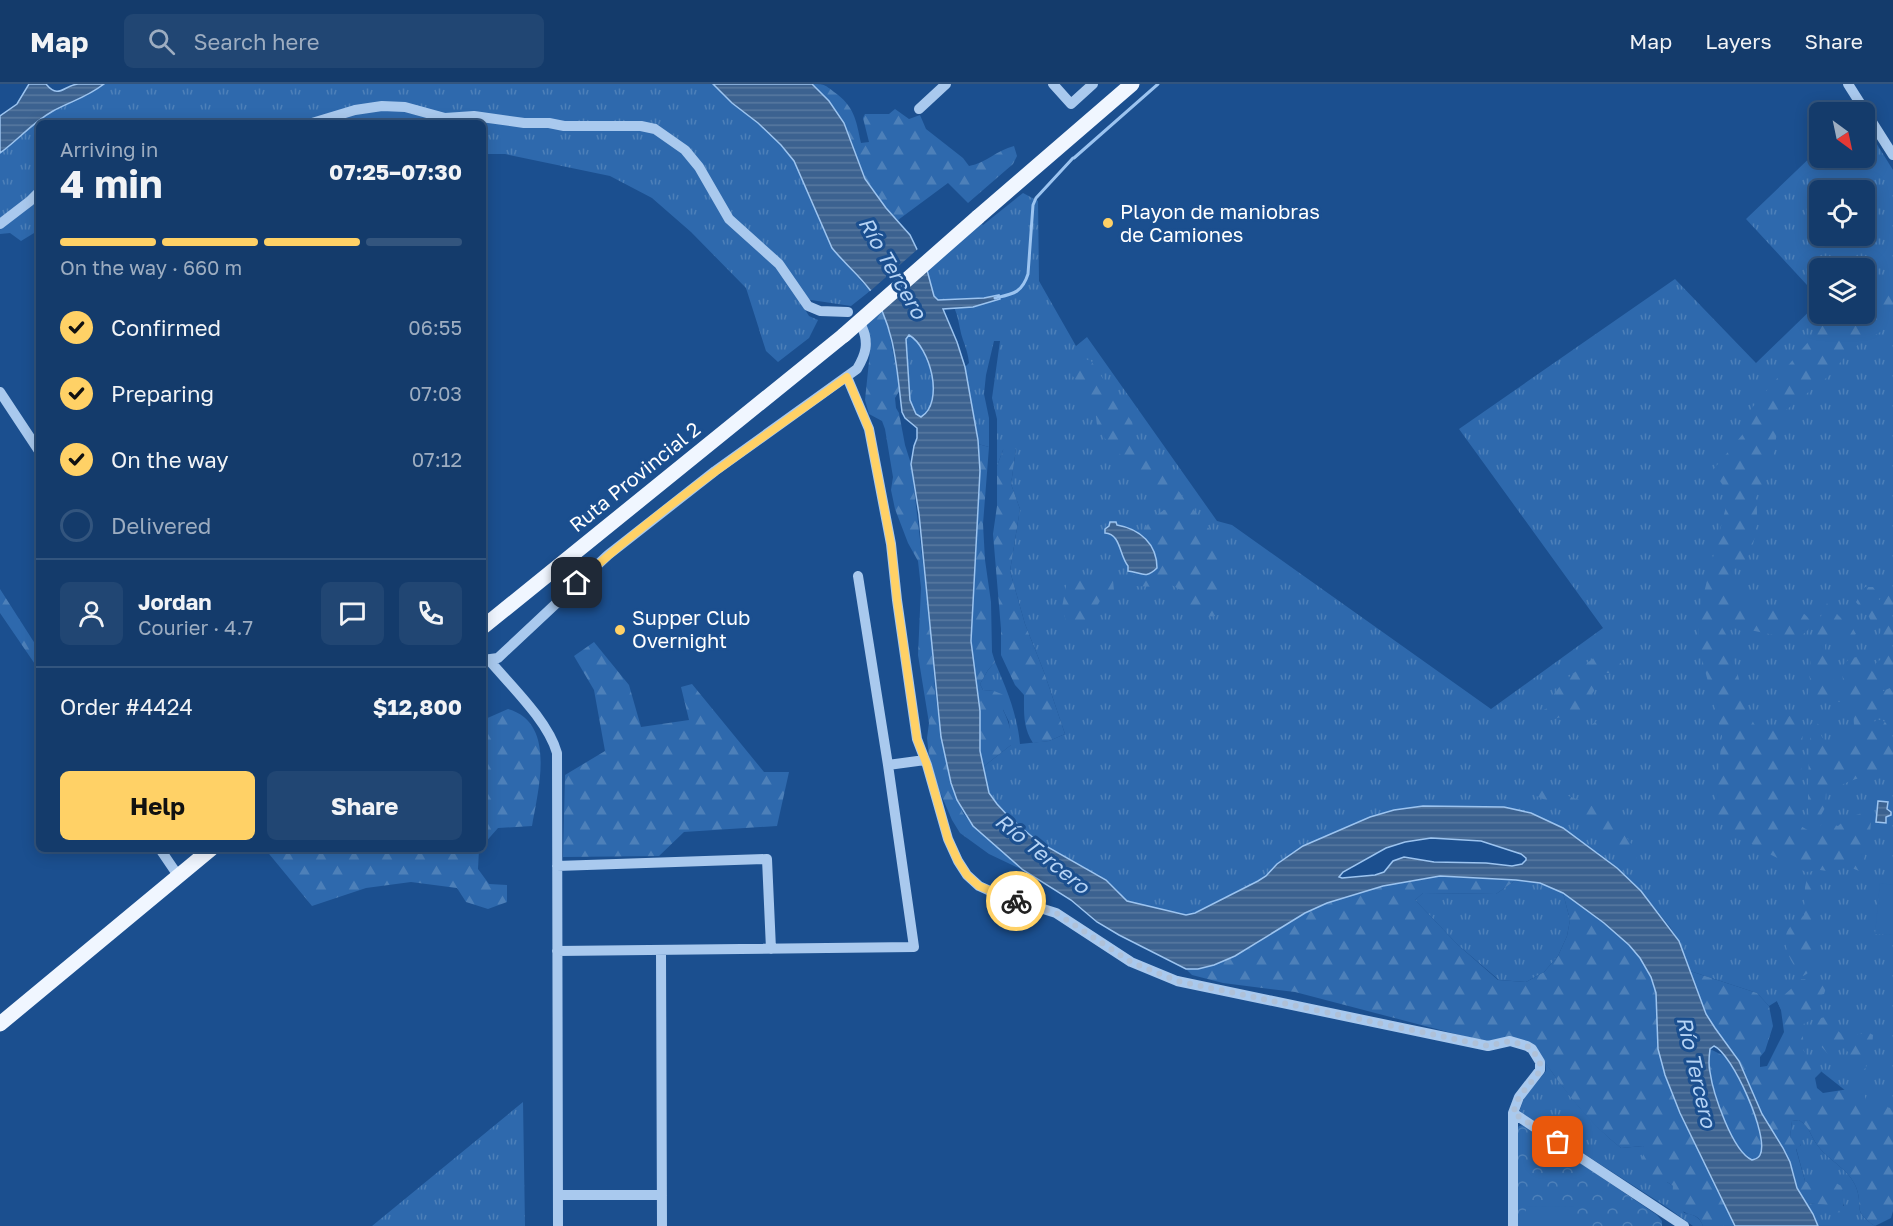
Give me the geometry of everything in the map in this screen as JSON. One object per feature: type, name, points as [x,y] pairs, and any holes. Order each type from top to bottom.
[{"type":"main road","name":"Ruta Provincial 2","points":[[486,625],[786,382],[974,214],[1074,135],[1132,84]]},
{"type":"main road","points":[[0,1024],[208,852]]},
{"type":"street","points":[[919,109],[946,84]]},
{"type":"street","points":[[1053,84],[1071,104],[1093,84]]},
{"type":"street","points":[[1848,84],[1889,139],[1893,155]]},
{"type":"street","points":[[322,120],[355,110],[382,106],[405,107],[445,118],[474,116],[564,126],[641,126],[655,129],[685,150],[699,167],[729,219],[779,264],[808,306],[820,311],[848,312]]},
{"type":"street","points":[[0,224],[36,195]]},
{"type":"street","points":[[558,1226],[556,753],[553,739],[544,726],[486,660],[498,657],[617,548],[715,471],[857,369],[864,357],[866,340],[862,327]]},
{"type":"street","points":[[847,377],[869,429],[891,544],[917,739],[948,839],[967,875],[979,886],[999,895],[1056,913],[1131,962],[1177,981],[1488,1046],[1510,1041],[1532,1049],[1540,1062],[1540,1071],[1519,1097],[1513,1113],[1513,1226]]},
{"type":"street","points":[[0,392],[36,446]]},
{"type":"street","points":[[558,951],[914,948],[858,576]]},
{"type":"street","points":[[888,765],[925,760]]},
{"type":"street","points":[[162,852],[179,877]]},
{"type":"street","points":[[557,866],[767,859],[771,949]]},
{"type":"street","points":[[661,951],[662,1226]]},
{"type":"street","points":[[1513,1113],[1684,1226]]},
{"type":"street","points":[[558,1195],[662,1195]]},
{"type":"street","points":[[1666,1214],[1667,1226]]},
{"type":"green space","points":[[104,84],[713,84],[732,103],[758,123],[794,161],[832,248],[870,291],[851,306],[798,298],[809,316],[818,320],[809,338],[778,362],[766,351],[746,288],[691,232],[652,198],[610,176],[505,154],[486,154],[486,120],[40,120]]},
{"type":"green space","points":[[812,84],[826,86],[846,102],[856,120],[861,143],[869,142],[863,118],[865,114],[889,114],[895,109],[909,119],[920,115],[926,129],[963,158],[969,166],[1014,146],[1017,156],[1013,164],[968,203],[948,183],[898,220],[869,186],[846,130],[833,109]]},
{"type":"green space","points":[[36,123],[36,232],[21,241],[10,233],[0,234],[0,153]]},
{"type":"green space","points":[[1875,141],[1893,170],[1893,1128],[1813,1065],[1784,1032],[1785,1018],[1777,1001],[1769,1006],[1757,993],[1690,971],[1679,941],[1641,891],[1617,868],[1563,828],[1531,813],[1504,807],[1459,806],[1394,810],[1370,817],[1303,846],[1258,881],[1195,913],[1186,915],[1127,901],[1106,880],[1037,841],[997,804],[989,793],[983,767],[1011,745],[1009,722],[994,691],[983,690],[980,684],[995,662],[1014,712],[1020,744],[1049,741],[1065,734],[1025,624],[1010,571],[1020,509],[1011,484],[1016,449],[1003,450],[997,466],[997,419],[992,398],[1000,341],[994,341],[984,394],[989,418],[989,447],[978,444],[965,367],[969,360],[957,314],[949,299],[938,301],[934,296],[927,270],[981,223],[983,225],[1023,193],[1038,201],[1039,281],[1076,346],[1087,337],[1217,521],[1232,525],[1491,709],[1603,628],[1459,429],[1675,279],[1756,363],[1809,312],[1809,324],[1875,324],[1875,258],[1809,258],[1809,287],[1746,219],[1809,159],[1809,168],[1875,168]]},
{"type":"green space","points":[[1893,279],[1893,317],[1886,322],[1882,331],[1851,349],[1830,375],[1786,410],[1779,419],[1773,458],[1768,462],[1764,460],[1762,489],[1754,491],[1757,517],[1752,547],[1745,561],[1733,570],[1736,577],[1731,588],[1750,607],[1767,605],[1783,611],[1800,612],[1811,623],[1808,630],[1801,636],[1774,635],[1750,630],[1743,632],[1719,622],[1728,638],[1748,713],[1757,729],[1768,730],[1794,713],[1803,722],[1799,825],[1811,832],[1825,822],[1838,826],[1847,818],[1862,813],[1871,822],[1871,837],[1867,842],[1862,872],[1841,864],[1827,871],[1806,872],[1757,848],[1714,816],[1722,736],[1699,647],[1698,616],[1729,495],[1713,470],[1747,429],[1751,409],[1823,324],[1875,324],[1875,289]]},
{"type":"green space","points":[[882,310],[888,326],[900,390],[895,398],[896,408],[911,464],[930,623],[935,690],[941,737],[951,783],[963,813],[973,826],[1023,870],[989,854],[960,833],[939,790],[929,756],[927,738],[929,723],[918,655],[921,588],[918,561],[908,543],[895,509],[891,490],[893,477],[885,429],[882,421],[869,414],[865,400],[871,342],[865,325]]},
{"type":"green space","points":[[909,335],[917,341],[929,363],[934,388],[929,410],[921,417],[916,414],[910,400],[906,338]]},
{"type":"green space","points":[[1077,360],[1091,361],[1132,422],[1134,430],[1132,435],[1140,441],[1141,446],[1146,444],[1169,476],[1167,486],[1154,497],[1142,486],[1132,464],[1111,447],[1104,437],[1097,425],[1096,417],[1082,394],[1081,387],[1072,375],[1070,367]]},
{"type":"green space","points":[[978,444],[989,447],[983,524],[991,602],[992,652],[995,662],[980,684],[983,690],[1004,695],[1006,705],[1003,710],[1010,727],[1011,740],[1011,745],[983,767],[980,751],[980,711],[971,641],[980,471]]},
{"type":"green space","points":[[1011,444],[1016,449],[1011,484],[1020,509],[1010,571],[1025,624],[1065,734],[1049,741],[1033,743],[1026,726],[1024,695],[1015,685],[1001,655],[993,534],[997,506],[997,466],[1003,450]]},
{"type":"green space","points":[[1177,489],[1219,541],[1222,610],[1218,615],[1212,616],[1200,613],[1195,621],[1187,616],[1187,599],[1178,588],[1167,583],[1159,587],[1134,586],[1131,576],[1139,571],[1138,538],[1153,517],[1166,509],[1166,495]]},
{"type":"green space","points":[[1074,576],[1113,581],[1114,590],[1101,599],[1087,620],[1070,626],[1067,625],[1062,607],[1067,581]]},
{"type":"green space","points":[[1865,587],[1873,587],[1879,600],[1883,597],[1886,599],[1893,589],[1893,613],[1891,615],[1893,637],[1886,641],[1882,641],[1879,635],[1882,628],[1879,623],[1872,623],[1868,615],[1869,609],[1859,606],[1856,602]]},
{"type":"green space","points":[[0,589],[36,645],[36,666],[0,613]]},
{"type":"green space","points":[[1829,599],[1834,599],[1835,612],[1845,627],[1852,627],[1856,634],[1847,641],[1838,638],[1830,639],[1825,645],[1826,660],[1832,669],[1833,679],[1837,683],[1843,681],[1842,668],[1849,659],[1858,657],[1864,659],[1873,672],[1876,663],[1889,653],[1893,655],[1893,683],[1883,688],[1883,691],[1890,688],[1893,692],[1893,710],[1871,719],[1865,729],[1869,730],[1876,720],[1886,723],[1893,744],[1893,769],[1878,779],[1858,778],[1826,792],[1825,808],[1820,817],[1810,818],[1808,785],[1811,724],[1816,722],[1819,725],[1825,741],[1840,746],[1851,744],[1854,726],[1853,703],[1847,705],[1835,702],[1833,696],[1821,704],[1807,700],[1811,658],[1816,641],[1813,633]]},
{"type":"green space","points":[[594,642],[629,685],[641,727],[689,720],[681,687],[692,684],[764,772],[789,772],[777,826],[684,832],[659,856],[563,857],[565,775],[605,751],[594,690],[574,656]]},
{"type":"green space","points":[[1606,653],[1617,658],[1623,667],[1618,673],[1605,673],[1580,711],[1548,721],[1538,718],[1537,713],[1552,706],[1552,697],[1571,675],[1599,654]]},
{"type":"green space","points":[[508,709],[523,717],[533,728],[539,743],[541,759],[532,826],[498,828],[486,842],[486,719]]},
{"type":"green space","points":[[1605,716],[1609,720],[1608,726],[1598,733],[1597,742],[1581,739],[1577,734]]},
{"type":"green space","points":[[1538,787],[1574,798],[1600,810],[1637,851],[1635,860],[1623,852],[1585,816],[1533,794],[1533,788]]},
{"type":"green space","points":[[267,852],[479,852],[478,869],[489,884],[507,885],[507,902],[488,909],[466,902],[457,888],[411,882],[366,888],[312,906]]},
{"type":"green space","points":[[1440,876],[1516,880],[1496,894],[1423,893],[1415,900],[1458,945],[1498,980],[1526,982],[1544,972],[1558,956],[1567,936],[1570,920],[1563,893],[1604,923],[1640,958],[1651,977],[1656,993],[1658,1049],[1665,1075],[1680,1113],[1735,1226],[1703,1226],[1697,1217],[1684,1212],[1672,1202],[1673,1186],[1667,1182],[1657,1181],[1643,1166],[1642,1157],[1645,1152],[1643,1146],[1621,1148],[1607,1137],[1573,1100],[1533,1045],[1490,1043],[1295,992],[1223,983],[1192,975],[1186,969],[1222,962],[1327,903],[1397,883]]},
{"type":"green space","points":[[1807,879],[1814,884],[1816,902],[1810,911],[1815,956],[1809,972],[1803,976],[1789,956],[1786,938],[1790,927],[1804,915]]},
{"type":"green space","points":[[1516,880],[1540,883],[1563,893],[1570,920],[1567,936],[1558,956],[1544,972],[1526,982],[1499,980],[1458,945],[1415,900],[1423,893],[1496,894]]},
{"type":"green space","points":[[1880,883],[1893,885],[1893,935],[1875,934]]},
{"type":"green space","points":[[1690,971],[1757,993],[1769,1006],[1773,1026],[1765,1051],[1760,1057],[1760,1067],[1767,1066],[1784,1032],[1781,1010],[1777,1001],[1799,982],[1799,979],[1805,979],[1808,984],[1816,978],[1822,981],[1826,988],[1824,994],[1807,1000],[1813,1006],[1809,1021],[1804,1024],[1798,1022],[1797,1028],[1803,1040],[1802,1048],[1808,1057],[1814,1056],[1819,1062],[1821,1072],[1815,1078],[1817,1088],[1823,1093],[1849,1089],[1863,1090],[1866,1100],[1880,1100],[1889,1108],[1893,1106],[1893,1211],[1891,1218],[1875,1226],[1863,1216],[1853,1181],[1815,1142],[1806,1126],[1799,1120],[1792,1121],[1790,1137],[1801,1145],[1796,1149],[1805,1181],[1813,1185],[1833,1180],[1841,1186],[1844,1195],[1842,1212],[1831,1213],[1826,1205],[1805,1203],[1783,1149],[1762,1114],[1739,1061],[1706,1014]]},
{"type":"green space","points":[[1829,1016],[1833,1019],[1837,1030],[1846,1037],[1866,1031],[1873,1035],[1866,1068],[1857,1073],[1853,1070],[1855,1062],[1843,1045],[1837,1052],[1828,1054],[1814,1036],[1813,1023]]},
{"type":"green space","points":[[1710,1049],[1727,1058],[1745,1089],[1760,1135],[1760,1155],[1756,1159],[1747,1158],[1724,1121],[1710,1077]]},
{"type":"green space","points":[[1545,1062],[1580,1108],[1621,1148],[1643,1146],[1667,1182],[1673,1186],[1684,1213],[1696,1216],[1703,1226],[1693,1226],[1521,1113],[1524,1098],[1546,1071]]},
{"type":"green space","points":[[523,1102],[525,1226],[372,1226]]},
{"type":"green space","points":[[1799,1120],[1806,1126],[1815,1142],[1853,1181],[1858,1194],[1859,1208],[1863,1216],[1875,1226],[1818,1226],[1805,1203],[1844,1206],[1842,1191],[1841,1186],[1813,1186],[1805,1181],[1796,1148],[1801,1145],[1790,1137],[1792,1121]]},
{"type":"green space","points":[[1524,1125],[1657,1215],[1662,1221],[1662,1226],[1517,1226],[1517,1129]]},
{"type":"green space","points":[[1526,1206],[1575,1207],[1575,1226],[1526,1226]]},
{"type":"water","points":[[29,84],[46,84],[58,91],[78,84],[104,84],[91,93],[36,120],[36,123],[0,153],[0,116],[17,104]]},
{"type":"water","name":"Río Tercero","points":[[713,84],[812,84],[829,101],[844,123],[865,179],[910,235],[927,270],[934,296],[938,300],[999,295],[1000,299],[973,307],[943,309],[965,367],[978,440],[980,471],[971,641],[980,711],[980,751],[989,793],[1009,817],[1037,841],[1106,880],[1127,901],[1186,915],[1195,913],[1258,881],[1303,846],[1370,817],[1394,810],[1423,806],[1504,807],[1531,813],[1563,828],[1617,868],[1641,891],[1679,941],[1706,1014],[1739,1061],[1762,1114],[1790,1162],[1797,1188],[1818,1226],[1735,1226],[1680,1113],[1665,1075],[1658,1049],[1656,993],[1651,977],[1629,945],[1604,923],[1563,893],[1540,883],[1440,876],[1383,886],[1327,903],[1305,913],[1235,956],[1214,965],[1186,969],[1097,922],[1071,900],[1023,870],[973,826],[957,800],[941,737],[919,514],[911,464],[917,428],[905,418],[902,412],[894,348],[885,318],[870,290],[832,248],[794,161],[758,123],[732,103]],"holes":[[[909,335],[917,341],[923,351],[932,375],[932,400],[928,410],[921,417],[916,414],[910,400],[906,339]],[[1431,838],[1481,841],[1521,854],[1526,860],[1522,864],[1512,866],[1434,862],[1404,857],[1393,861],[1384,872],[1375,875],[1339,877],[1343,872],[1386,848]],[[1714,1046],[1722,1052],[1748,1096],[1760,1131],[1762,1145],[1760,1155],[1756,1159],[1752,1160],[1737,1145],[1719,1107],[1709,1066],[1710,1049]]]},
{"type":"water","points":[[1110,522],[1116,522],[1117,525],[1133,530],[1146,539],[1156,559],[1157,568],[1153,572],[1143,574],[1128,571],[1117,541],[1110,534],[1105,533]]},
{"type":"water","points":[[1878,801],[1888,802],[1887,809],[1891,815],[1886,817],[1886,823],[1876,822]]},
{"type":"pier","points":[[919,248],[929,268],[880,312],[868,293]]},
{"type":"waterway","points":[[1074,158],[1158,84]]},
{"type":"waterway","points":[[995,298],[1016,292],[1026,280],[1033,205],[1036,198],[1073,158]]},
{"type":"way so far","points":[[1016,901],[1056,913],[1131,962],[1177,981],[1488,1046],[1510,1041],[1527,1046],[1532,1049],[1540,1062],[1540,1071],[1519,1097],[1513,1113],[1558,1142]]},
{"type":"place","name":"Playon de maniobras de Camiones","points":[[1108,223]]},
{"type":"place","name":"Supper Club Overnight","points":[[620,630]]},
{"type":"route","points":[[577,583],[608,555],[715,471],[847,377],[869,429],[891,544],[917,739],[927,765],[948,839],[967,875],[979,886],[1016,901]]}]
